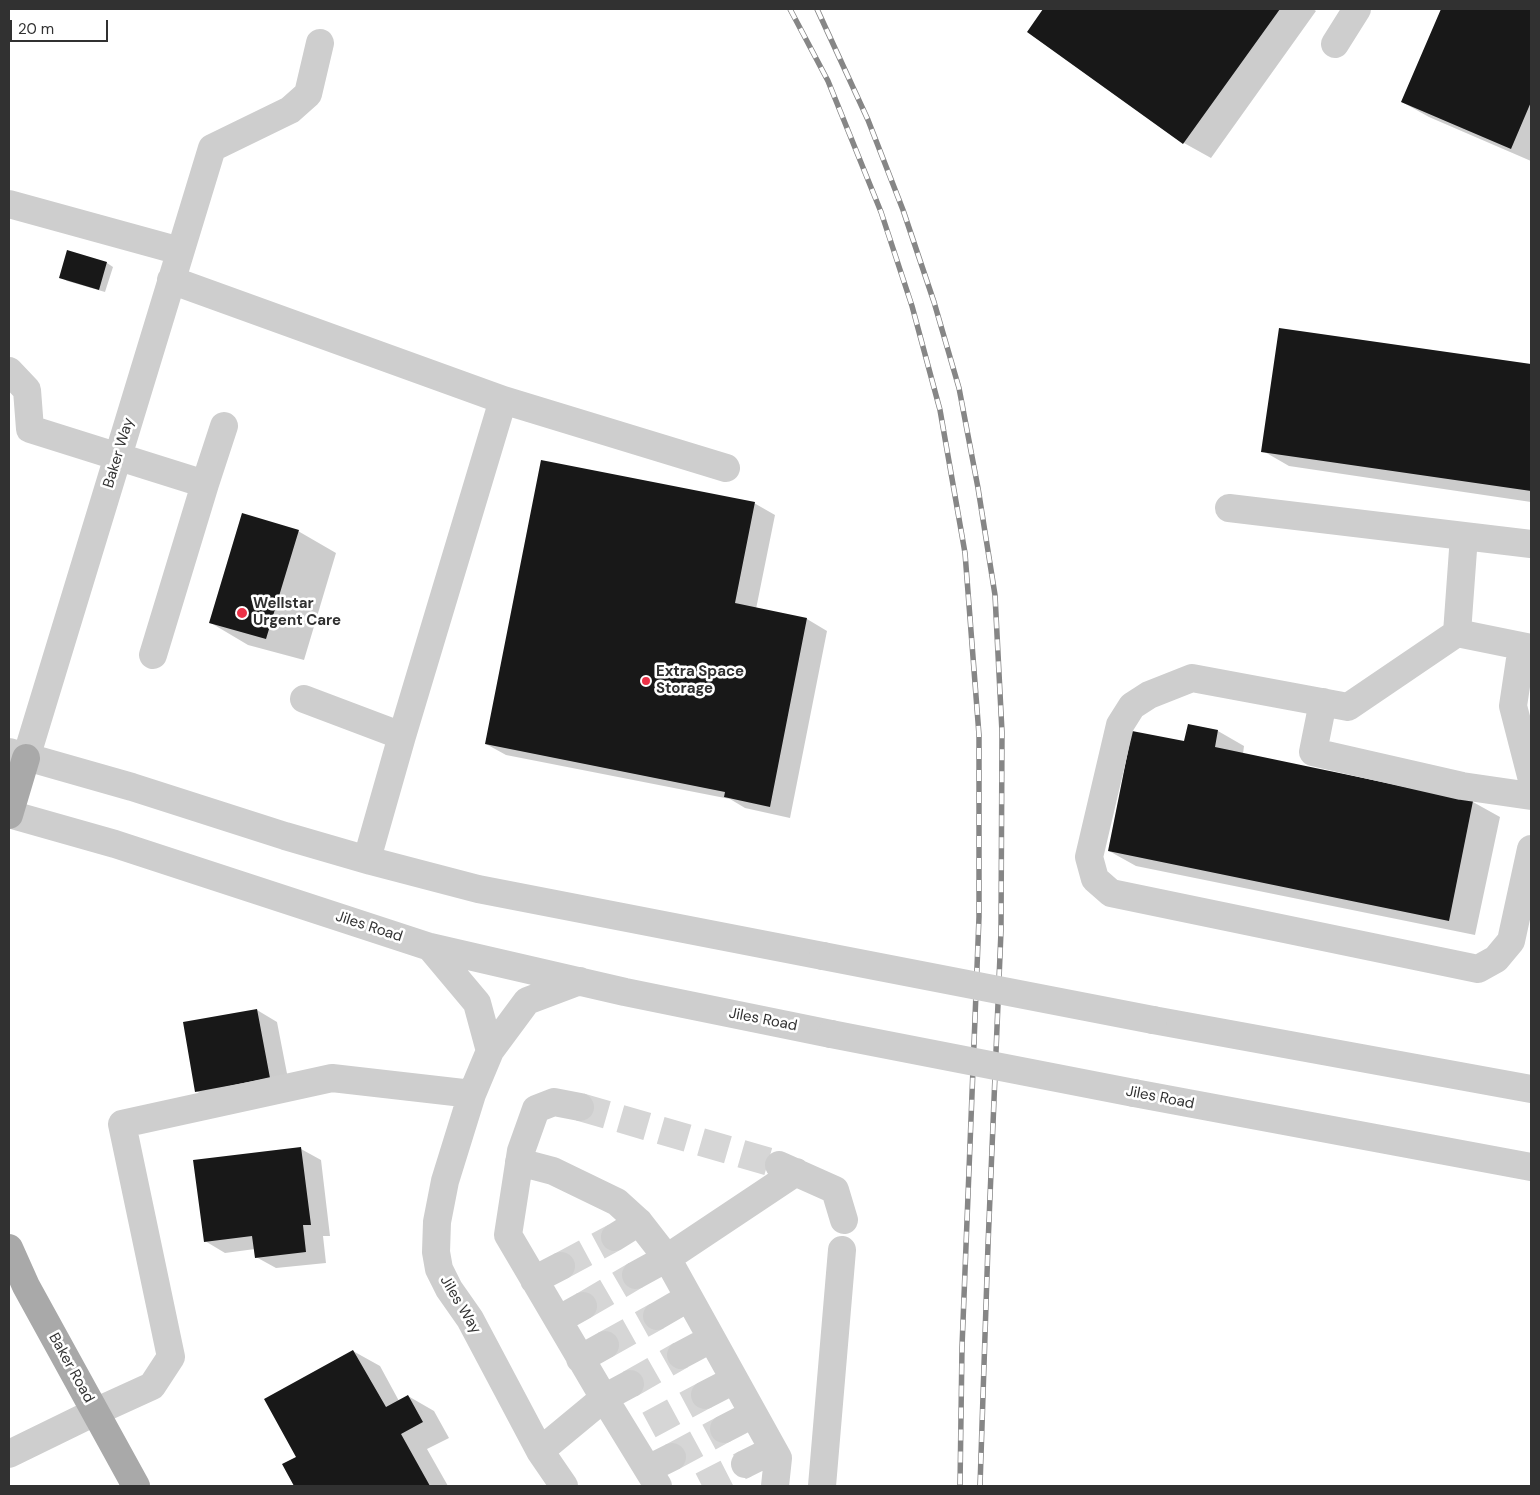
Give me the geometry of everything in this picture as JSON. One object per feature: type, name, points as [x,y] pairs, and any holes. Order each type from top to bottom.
[{"type":"main road","points":[[9,815],[17,755]]},
{"type":"main road","name":"Baker Road","points":[[9,1248],[26,1286],[136,1486]]},
{"type":"street","points":[[1335,44],[1357,9]]},
{"type":"street","name":"Baker Way","points":[[17,755],[118,456],[212,148],[290,110],[308,94],[320,42]]},
{"type":"street","points":[[9,204],[180,251]]},
{"type":"street","points":[[171,280],[503,400],[726,468]]},
{"type":"street","points":[[9,371],[27,390],[30,429],[205,484]]},
{"type":"street","points":[[367,859],[503,400]]},
{"type":"street","points":[[153,655],[224,426]]},
{"type":"street","points":[[1229,508],[1531,544]]},
{"type":"street","points":[[1457,633],[1464,536]]},
{"type":"street","points":[[1531,776],[1513,706],[1526,647],[1457,633],[1348,707],[1192,678],[1149,695],[1132,706],[1120,725],[1089,857],[1095,879],[1111,893],[1478,968],[1496,959],[1511,941],[1531,849]]},
{"type":"street","points":[[304,699],[402,736]]},
{"type":"street","points":[[1323,702],[1313,752],[1462,786],[1531,796]]},
{"type":"street","points":[[17,755],[132,788],[286,836],[488,891],[1153,1020],[1531,1089]]},
{"type":"street","name":"Jiles Road","points":[[9,815],[115,844],[430,947],[625,992],[1134,1093],[1531,1166]]},
{"type":"street","points":[[430,947],[477,1004],[490,1051]]},
{"type":"street","name":"Jiles Way","points":[[564,1486],[540,1450],[470,1319],[448,1289],[439,1269],[436,1252],[437,1222],[445,1181],[472,1094],[490,1051],[527,1001],[580,981]]},
{"type":"street","points":[[9,1454],[152,1386],[171,1357],[122,1124],[332,1078],[472,1094]]},
{"type":"street","points":[[580,1107],[554,1102],[536,1109],[521,1150],[508,1235],[604,1398],[639,1430],[659,1471]]},
{"type":"street","points":[[519,1162],[553,1171],[617,1202],[639,1222],[668,1258],[688,1298],[778,1458],[775,1486]]},
{"type":"street","points":[[636,1275],[668,1258],[786,1168],[835,1190],[844,1220]]},
{"type":"street","points":[[615,1237],[639,1222]]},
{"type":"street","points":[[822,1486],[842,1250]]},
{"type":"street","points":[[534,1280],[561,1266]]},
{"type":"street","points":[[657,1316],[688,1298]]},
{"type":"street","points":[[558,1320],[583,1306]]},
{"type":"street","points":[[681,1355],[711,1339]]},
{"type":"street","points":[[580,1359],[606,1345]]},
{"type":"street","points":[[705,1395],[734,1380]]},
{"type":"street","points":[[540,1450],[604,1398],[630,1384]]},
{"type":"street","points":[[724,1429],[753,1414]]},
{"type":"street","points":[[746,1464],[773,1450]]},
{"type":"building","points":[[1043,9],[1280,9],[1183,144],[1027,32]]},
{"type":"building","points":[[1441,9],[1531,9],[1531,102],[1511,149],[1401,102]]},
{"type":"building","points":[[67,250],[107,262],[99,290],[59,278]]},
{"type":"building","points":[[1279,328],[1531,364],[1531,491],[1261,452]]},
{"type":"building","name":"Extra Space Storage","points":[[541,460],[755,502],[735,603],[807,618],[770,807],[724,797],[725,792],[485,744]]},
{"type":"building","points":[[242,513],[299,530],[266,639],[209,623]]},
{"type":"building","points":[[1188,724],[1218,730],[1215,747],[1473,801],[1449,921],[1108,851],[1132,731],[1184,741]]},
{"type":"building","points":[[257,1009],[270,1078],[195,1092],[183,1022]]},
{"type":"building","points":[[301,1147],[311,1225],[303,1225],[306,1252],[255,1258],[252,1236],[204,1242],[193,1160]]},
{"type":"building","points":[[353,1350],[386,1407],[408,1395],[423,1422],[401,1434],[430,1486],[294,1486],[282,1464],[296,1457],[264,1399]]},
{"type":"tunnel","points":[[580,1107],[777,1164]]},
{"type":"tunnel","points":[[561,1266],[615,1237]]},
{"type":"tunnel","points":[[583,1306],[636,1275]]},
{"type":"tunnel","points":[[605,1345],[657,1316]]},
{"type":"tunnel","points":[[630,1384],[681,1355]]},
{"type":"tunnel","points":[[649,1425],[705,1395]]},
{"type":"tunnel","points":[[672,1457],[724,1429]]},
{"type":"tunnel","points":[[702,1486],[745,1464]]},
{"type":"railway","points":[[790,9],[828,81],[881,212],[912,306],[940,410],[965,553],[979,735],[979,917],[962,1347],[960,1486]]},
{"type":"railway","points":[[817,9],[868,120],[903,210],[934,302],[959,388],[978,488],[995,595],[1002,732],[1001,931],[980,1486]]},
{"type":"place","name":"Wellstar Urgent Care","points":[[242,613]]},
{"type":"place","name":"Extra Space Storage","points":[[646,681]]}]
